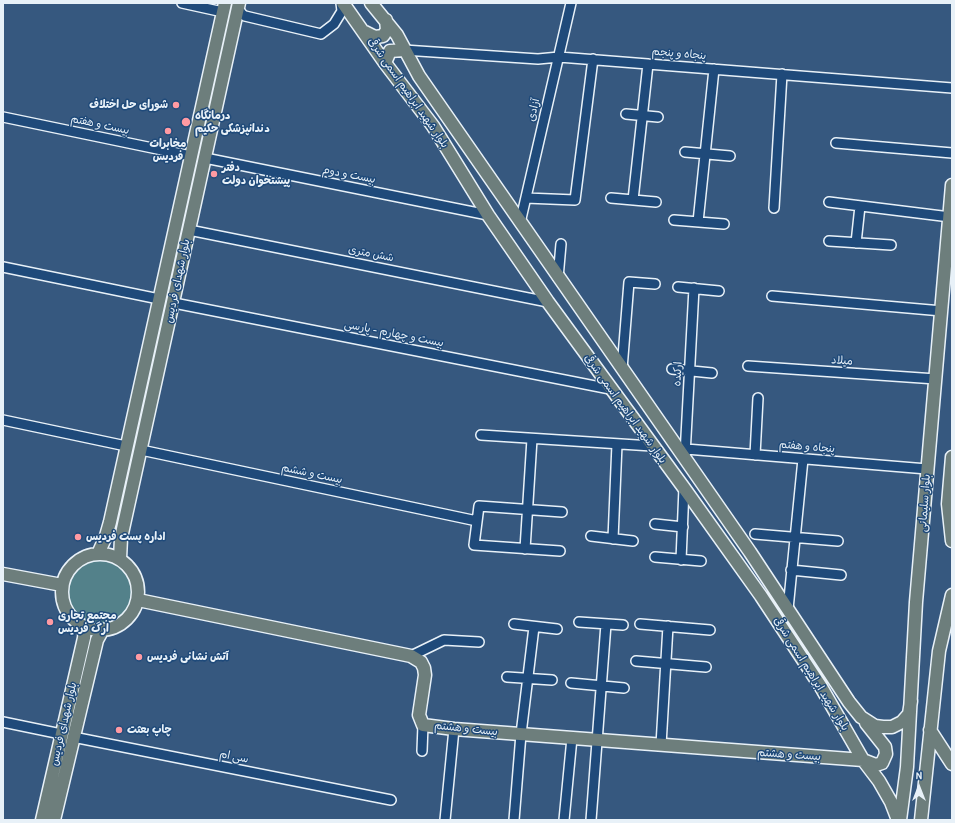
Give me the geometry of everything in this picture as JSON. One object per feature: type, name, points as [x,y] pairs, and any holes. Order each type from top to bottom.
[{"type":"main road","name":"بلوار شهید ابراهیم اسمی شرقی","points":[[342,3],[365,32],[385,63],[434,126],[488,215],[548,302],[761,596],[821,687],[863,760],[879,781],[899,820]]},
{"type":"main road","name":"بلوار شهید ابراهیم اسمی شرقی","points":[[371,3],[397,35],[418,76],[622,369],[685,455],[860,716],[875,726],[892,727],[902,722],[910,714],[911,700]]},
{"type":"main road","name":"بلوار شهدای فردیس","points":[[120,559],[121,538],[239,6]]},
{"type":"main road","name":"بلوار شهدای فردیس","points":[[98,554],[106,536],[224,8]]},
{"type":"main road","points":[[365,32],[374,37],[383,36],[387,30],[386,20]]},
{"type":"main road","points":[[385,63],[390,51],[404,50]]},
{"type":"main road","name":"بلوار سلیمانی","points":[[899,820],[907,767],[916,602],[952,185]]},
{"type":"main road","name":"بلوار سلیمانی","points":[[952,463],[948,504],[952,541]]},
{"type":"main road","points":[[98,554],[113,556],[120,559],[129,566],[139,587],[138,600],[134,611],[126,621],[115,628],[102,631],[85,628],[74,620],[66,610],[62,598],[62,585],[71,567],[78,560],[98,554]]},
{"type":"main road","points":[[3,574],[62,585]]},
{"type":"main road","points":[[924,818],[930,730],[939,651],[952,595]]},
{"type":"main road","points":[[138,600],[411,656]]},
{"type":"main road","name":"بلوار شهدای فردیس","points":[[42,820],[84,638],[85,628]]},
{"type":"main road","name":"بلوار شهدای فردیس","points":[[54,820],[97,640],[102,631]]},
{"type":"main road","name":"بیست و هشتم","points":[[411,656],[421,662],[424,668],[425,675],[419,715],[424,725],[454,729],[863,760],[876,765],[882,763],[886,754],[885,747],[860,716]]},
{"type":"main road","points":[[930,730],[952,764]]},
{"type":"street","points":[[182,3],[224,8]]},
{"type":"street","points":[[239,6],[242,14],[246,16],[321,34],[334,24],[342,12],[342,3]]},
{"type":"street","name":"آزادی","points":[[520,223],[571,3]]},
{"type":"street","name":"پنجاه و پنجم","points":[[404,50],[538,59],[559,57],[593,59],[952,88]]},
{"type":"street","points":[[526,198],[575,200],[593,59]]},
{"type":"street","points":[[633,200],[648,64]]},
{"type":"street","points":[[698,222],[714,69]]},
{"type":"street","points":[[774,208],[782,74]]},
{"type":"street","points":[[626,114],[658,117]]},
{"type":"street","name":"بیست و هفتم","points":[[3,117],[192,156]]},
{"type":"street","points":[[836,143],[952,153]]},
{"type":"street","points":[[685,152],[730,156]]},
{"type":"street","name":"بیست و دوم","points":[[205,158],[488,215]]},
{"type":"street","points":[[611,198],[656,202]]},
{"type":"street","points":[[829,202],[950,216]]},
{"type":"street","points":[[856,243],[860,206]]},
{"type":"street","points":[[674,220],[724,224]]},
{"type":"street","name":"شش متری","points":[[189,230],[548,302]]},
{"type":"street","points":[[829,241],[891,245]]},
{"type":"street","points":[[558,278],[561,244]]},
{"type":"street","points":[[3,267],[159,299]]},
{"type":"street","points":[[622,369],[629,282],[655,284]]},
{"type":"street","points":[[678,287],[720,291]]},
{"type":"street","name":"ارکیده","points":[[685,455],[694,288]]},
{"type":"street","points":[[772,296],[942,311]]},
{"type":"street","name":"بیست و چهارم - پارسی","points":[[174,303],[610,389]]},
{"type":"street","name":"میلاد","points":[[748,366],[936,379]]},
{"type":"street","points":[[672,369],[712,373]]},
{"type":"street","points":[[755,455],[758,398]]},
{"type":"street","points":[[3,420],[126,446]]},
{"type":"street","points":[[481,435],[652,446]]},
{"type":"street","points":[[525,548],[532,438]]},
{"type":"street","points":[[613,539],[617,444]]},
{"type":"street","name":"بیست و ششم","points":[[141,450],[477,521]]},
{"type":"street","name":"پنجاه و هفتم","points":[[685,455],[755,455],[927,469]]},
{"type":"street","points":[[788,609],[803,459]]},
{"type":"street","points":[[681,560],[684,488]]},
{"type":"street","points":[[560,551],[474,545],[479,506],[562,512]]},
{"type":"street","points":[[656,524],[683,527]]},
{"type":"street","points":[[755,534],[838,541]]},
{"type":"street","points":[[592,536],[633,541]]},
{"type":"street","points":[[655,557],[701,561]]},
{"type":"street","points":[[791,570],[841,575]]},
{"type":"street","points":[[579,622],[624,625]]},
{"type":"street","points":[[514,624],[557,630]]},
{"type":"street","points":[[591,820],[606,624]]},
{"type":"street","points":[[640,624],[710,630]]},
{"type":"street","points":[[661,745],[668,626]]},
{"type":"street","points":[[514,820],[521,734],[534,627]]},
{"type":"street","points":[[411,656],[444,640],[479,642]]},
{"type":"street","points":[[636,661],[706,667]]},
{"type":"street","points":[[508,677],[552,680]]},
{"type":"street","points":[[571,683],[624,688]]},
{"type":"street","points":[[3,722],[61,734]]},
{"type":"street","points":[[422,751],[424,725]]},
{"type":"street","points":[[444,820],[454,729]]},
{"type":"street","name":"سی ام","points":[[73,737],[391,800]]},
{"type":"street","points":[[564,820],[572,738]]},
{"type":"green space","points":[[100,558],[113,561],[124,568],[131,579],[134,592],[131,605],[124,616],[113,623],[100,626],[87,623],[76,616],[69,605],[66,592],[69,579],[76,568],[87,561]]},
{"type":"place","name":"شورای حل اختلاف","points":[[176,105]]},
{"type":"place","name":"درمانگاه دندانپزشکی حکیم","points":[[186,122]]},
{"type":"place","name":"مخابرات فردیس","points":[[168,131]]},
{"type":"place","name":"دفتر پیشتخوان دولت","points":[[214,174]]},
{"type":"place","name":"اداره پست فردیس","points":[[78,537]]},
{"type":"place","name":"مجتمع تجاری ارگ فردیس","points":[[50,622]]},
{"type":"place","name":"آتش نشانی فردیس","points":[[139,657]]},
{"type":"place","name":"چاپ بعثت","points":[[119,730]]}]
